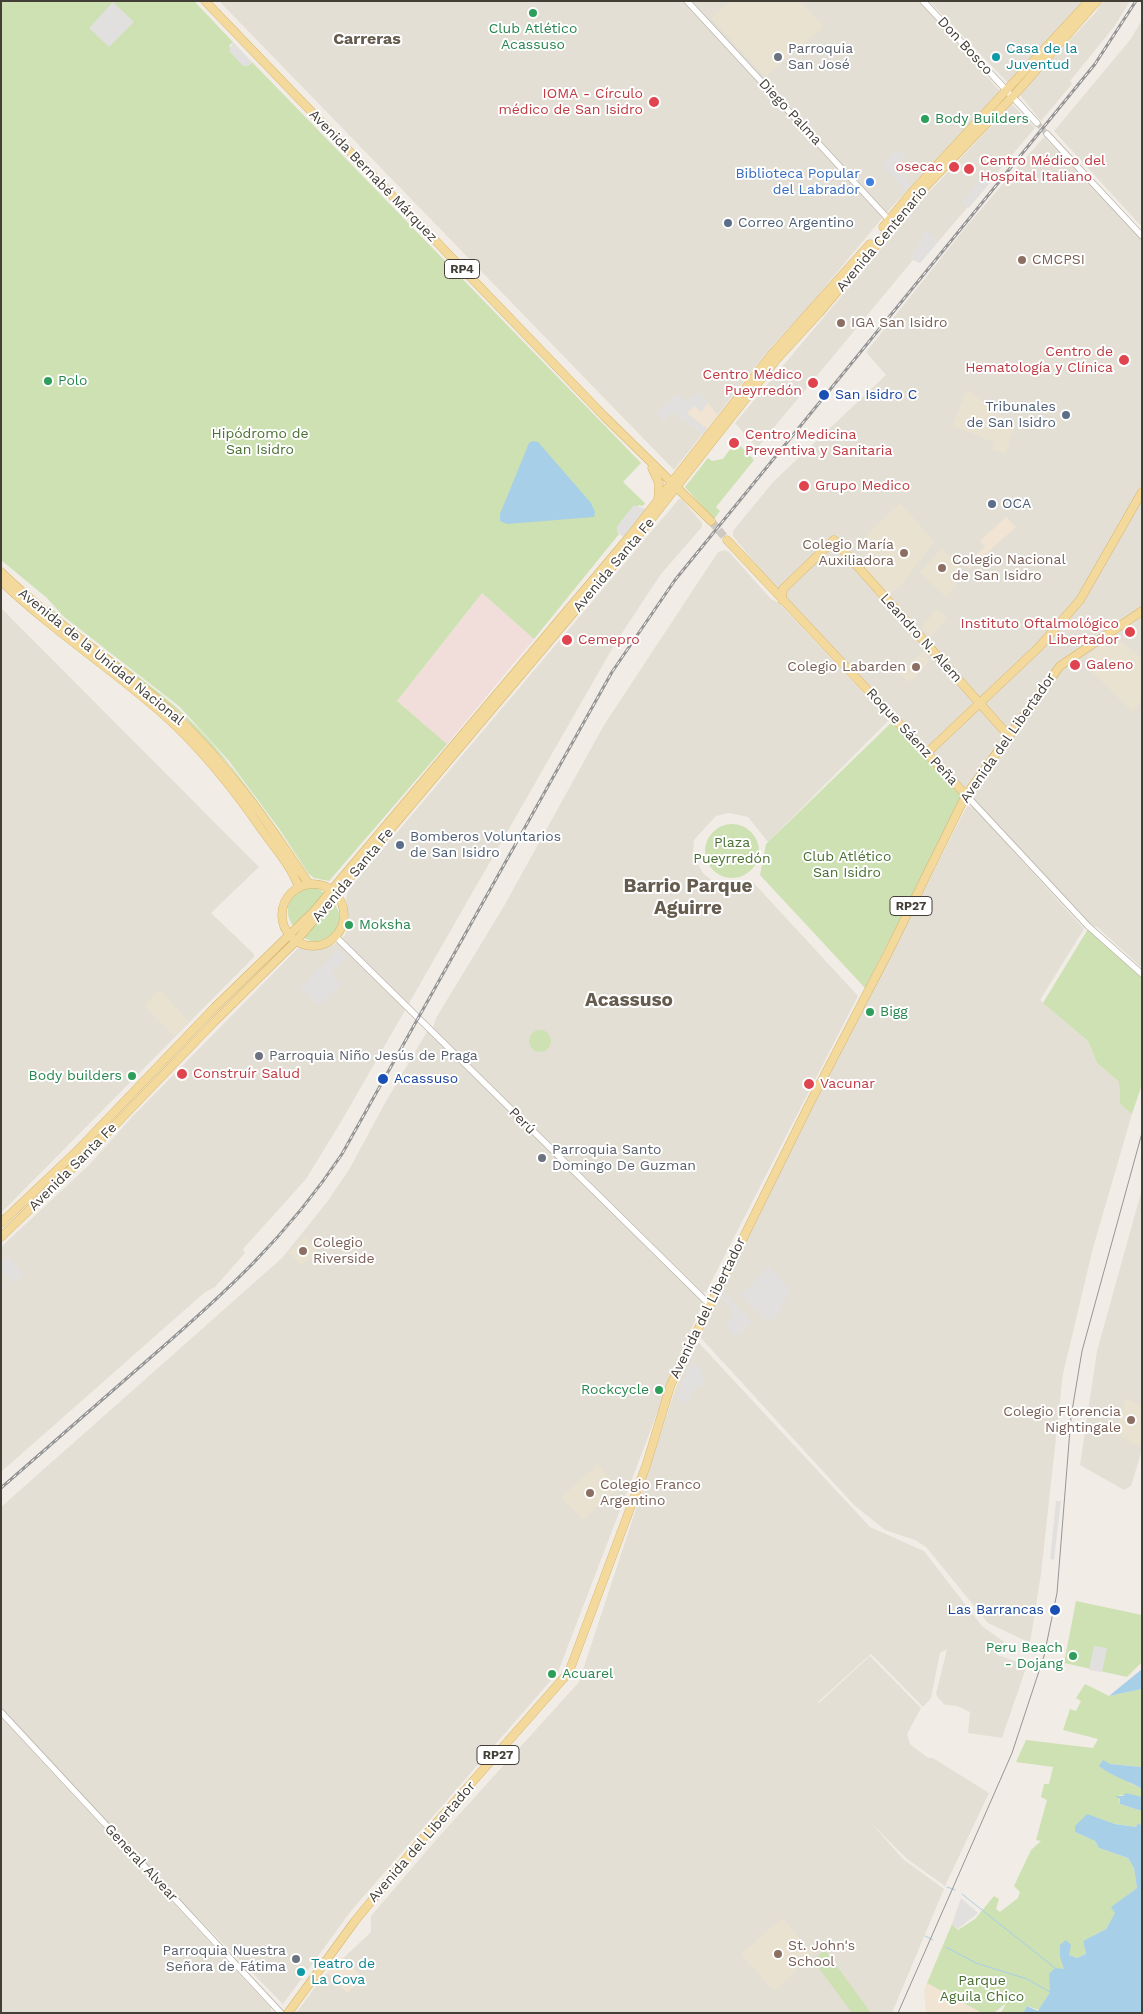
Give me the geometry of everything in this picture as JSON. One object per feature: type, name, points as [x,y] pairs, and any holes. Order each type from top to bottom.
[{"type":"main road","name":"Avenida Bernabé Márquez","points":[[205,1],[604,416],[675,486]]},
{"type":"main road","name":"Avenida Centenario","points":[[1010,94],[1089,1]]},
{"type":"main road","name":"Avenida Centenario","points":[[675,486],[776,360],[820,312],[891,222],[912,192],[1010,94],[1098,1]]},
{"type":"main road","name":"Avenida Bernabé Márquez","points":[[604,416],[610,425],[666,482],[675,486]]},
{"type":"main road","points":[[652,468],[659,483],[658,502]]},
{"type":"main road","name":"Avenida Santa Fe","points":[[385,831],[658,502],[675,486]]},
{"type":"main road","name":"Avenida Santa Fe","points":[[1,1237],[90,1151],[294,938],[675,486]]},
{"type":"main road","name":"RP4","points":[[675,486],[710,521]]},
{"type":"main road","points":[[927,753],[1039,647],[1080,600],[1142,492]]},
{"type":"main road","name":"Roque Sáenz Peña","points":[[728,540],[966,795]]},
{"type":"main road","name":"Leandro N. Alem","points":[[783,589],[834,540],[1008,735]]},
{"type":"main road","name":"Avenida de la Unidad Nacional","points":[[1,572],[38,607],[134,681],[184,724],[224,767],[308,884]]},
{"type":"main road","name":"Avenida de la Unidad Nacional","points":[[1,581],[37,615],[147,700],[209,761],[242,802],[285,863],[298,888]]},
{"type":"main road","points":[[768,584],[783,589],[782,600]]},
{"type":"main road","name":"Avenida del Libertador","points":[[288,2013],[355,1921],[423,1838],[570,1672],[646,1466],[671,1384],[966,795],[1060,666],[1142,611]]},
{"type":"main road","points":[[308,884],[318,884],[334,892],[343,908],[344,916],[340,930],[335,936],[326,943],[314,946],[294,938],[284,923],[283,910],[288,898],[298,888],[308,884]]},
{"type":"main road","name":"Avenida Santa Fe","points":[[1,1223],[76,1152],[215,1007],[294,938]]},
{"type":"street","name":"Diego Palma","points":[[687,1],[891,222]]},
{"type":"street","name":"Don Bosco","points":[[923,1],[1037,123]]},
{"type":"street","points":[[1047,134],[1142,236]]},
{"type":"street","name":"Roque Sáenz Peña","points":[[966,795],[1088,926],[1142,974]]},
{"type":"street","name":"Perú","points":[[335,936],[710,1304]]},
{"type":"street","name":"General Alvear","points":[[1,1712],[281,2013]]},
{"type":"shaded area","points":[[219,1],[919,1],[1000,91],[889,210],[809,306],[771,347],[674,470]]},
{"type":"shaded area","points":[[731,1],[800,1],[824,27],[765,77],[711,18]]},
{"type":"shaded area","points":[[929,1],[1083,1],[1008,83]]},
{"type":"shaded area","points":[[1102,1],[1130,1],[1114,27],[1070,81],[1072,84],[1041,121],[1020,95],[1021,92],[1096,12]]},
{"type":"shaded area","points":[[113,2],[134,22],[109,47],[89,28]]},
{"type":"shaded area","points":[[1142,20],[1142,227],[1054,131],[1130,40]]},
{"type":"shaded area","points":[[233,42],[252,62],[248,66],[243,66],[229,51]]},
{"type":"shaded area","points":[[1012,104],[1035,128],[920,263],[913,260],[757,448],[735,423],[927,194]]},
{"type":"shaded area","points":[[1044,137],[1142,241],[1142,609],[1059,662],[967,786],[964,787],[783,598],[733,536],[733,531],[773,482],[886,375],[866,352],[969,223]]},
{"type":"shaded area","points":[[898,149],[905,158],[895,168],[911,185],[906,191],[882,165]]},
{"type":"shaded area","points":[[987,171],[995,177],[969,208],[962,202]]},
{"type":"shaded area","points":[[926,231],[939,241],[920,263],[910,258]]},
{"type":"shaded area","points":[[967,389],[1015,426],[1005,454],[992,449],[994,442],[953,426]]},
{"type":"shaded area","points":[[699,392],[717,414],[703,435],[673,412],[664,421],[656,413],[677,394],[687,402]]},
{"type":"shaded area","points":[[699,392],[708,403],[701,412],[694,406],[687,413],[707,429],[703,435],[673,412],[664,421],[656,413],[677,394],[687,402]]},
{"type":"shaded area","points":[[679,499],[682,499],[702,523],[702,527],[661,574],[616,642],[341,1122],[306,1179],[243,1249],[245,1253],[215,1287],[204,1293],[1,1472],[1,1247],[89,1165],[132,1117],[298,948],[318,950],[334,945],[345,935],[349,922],[346,897],[350,888]]},
{"type":"shaded area","points":[[900,503],[934,542],[902,584],[889,595],[858,561],[871,549],[862,539]]},
{"type":"shaded area","points":[[634,505],[646,509],[623,537],[617,531],[617,526]]},
{"type":"shaded area","points":[[1006,517],[1016,527],[969,569],[965,564],[985,547],[980,541]]},
{"type":"shaded area","name":"Colegio Nacional de San Isidro","points":[[942,548],[966,573],[946,597],[920,573]]},
{"type":"shaded area","points":[[724,550],[729,552],[771,599],[779,603],[889,720],[768,842],[748,817],[729,813],[716,816],[694,840],[693,855],[703,873],[714,882],[729,884],[751,880],[858,996],[706,1292],[703,1293],[433,1028],[436,1018],[504,906],[604,725],[718,552]]},
{"type":"shaded area","points":[[482,593],[534,639],[447,744],[397,701]]},
{"type":"shaded area","points":[[1,608],[259,867],[211,913],[254,954],[254,957],[1,1213]]},
{"type":"shaded area","points":[[936,609],[947,618],[931,637],[921,628]]},
{"type":"shaded area","points":[[1142,615],[1142,968],[1096,926],[1093,929],[971,796],[1008,740],[1065,665]]},
{"type":"shaded area","points":[[1114,635],[1142,659],[1142,700],[1133,712],[1092,672],[1097,666],[1087,656]]},
{"type":"shaded area","name":"Colegio Labarden","points":[[923,651],[930,660],[910,683],[900,675]]},
{"type":"shaded area","points":[[967,806],[973,807],[1084,929],[1040,1000],[1088,1041],[1097,1063],[1119,1082],[1120,1104],[1132,1114],[1093,1248],[1063,1374],[1041,1574],[1030,1643],[988,1623],[926,1547],[915,1540],[885,1530],[854,1505],[700,1337],[783,1166]]},
{"type":"shaded area","points":[[339,949],[347,957],[331,973],[342,985],[319,1006],[300,987]]},
{"type":"shaded area","points":[[160,990],[189,1022],[174,1036],[144,1005]]},
{"type":"shaded area","points":[[428,1030],[703,1302],[671,1377],[558,1672],[351,1911],[283,2004],[181,1901],[1,1708],[1,1507],[282,1258],[327,1202],[350,1168],[385,1103]]},
{"type":"shaded area","points":[[1142,1189],[1142,1450],[1131,1486],[1124,1490],[1080,1465],[1097,1351]]},
{"type":"shaded area","name":"Colegio Riverside","points":[[305,1237],[318,1251],[301,1265],[288,1252]]},
{"type":"shaded area","points":[[8,1257],[24,1274],[13,1283],[1,1270],[1,1260],[3,1261]]},
{"type":"shaded area","points":[[769,1266],[790,1289],[775,1319],[766,1321],[741,1295]]},
{"type":"shaded area","points":[[724,1292],[752,1322],[736,1337],[726,1326],[734,1312],[721,1298]]},
{"type":"shaded area","points":[[698,1342],[870,1527],[924,1551],[982,1626],[1004,1642],[997,1655],[1027,1665],[1002,1738],[968,1733],[970,1712],[957,1706],[945,1705],[939,1699],[936,1694],[947,1649],[940,1653],[931,1698],[923,1707],[871,1654],[818,1702],[870,1656],[921,1708],[907,1734],[910,1744],[928,1758],[933,1758],[989,1793],[945,1886],[907,1859],[870,1822],[903,1859],[944,1889],[892,2013],[296,2013],[322,1978],[371,1932],[371,1916],[435,1841],[579,1682],[676,1387]]},
{"type":"shaded area","points":[[691,1362],[700,1366],[704,1384],[700,1388],[695,1386],[688,1403],[676,1398]]},
{"type":"shaded area","name":"Colegio Florencia Nightingale","points":[[1126,1398],[1142,1407],[1142,1440],[1139,1447],[1116,1433]]},
{"type":"shaded area","name":"Colegio Franco Argentino","points":[[598,1464],[618,1488],[583,1520],[561,1497]]},
{"type":"shaded area","points":[[1056,1501],[1061,1501],[1054,1560],[1050,1559]]},
{"type":"shaded area","points":[[1094,1646],[1107,1648],[1102,1672],[1089,1670]]},
{"type":"shaded area","points":[[1,1717],[271,2008],[271,2013],[1,2013]]},
{"type":"shaded area","points":[[961,1898],[978,1913],[958,1929],[952,1924]]},
{"type":"shaded area","name":"St. John's School","points":[[782,1918],[814,1954],[774,1991],[741,1954]]},
{"type":"shaded area","points":[[343,1957],[363,1978],[347,1993],[327,1972]]},
{"type":"shaded area","points":[[927,1983],[982,2013],[926,2013],[924,1990]]},
{"type":"green space","name":"Hipódromo de San Isidro","points":[[1,1],[194,1],[233,42],[229,46],[248,66],[252,62],[641,463],[623,482],[645,503],[643,506],[639,505],[617,531],[619,534],[534,639],[482,593],[397,701],[447,744],[329,881],[314,878],[308,873],[280,830],[229,761],[180,707],[63,616],[47,598],[1,560]]},
{"type":"green space","points":[[736,441],[754,460],[716,507],[720,511],[714,519],[685,487],[708,458],[712,461],[723,459]]},
{"type":"green space","points":[[46,603],[77,631],[161,694],[192,722],[232,768],[285,841],[229,765],[185,718],[148,686],[59,618]]},
{"type":"green space","name":"Club Atlético San Isidro","points":[[892,722],[963,796],[865,988],[760,875],[766,844]]},
{"type":"green space","name":"Plaza Pueyrredón","points":[[732,824],[742,826],[751,832],[757,841],[759,851],[757,861],[751,870],[742,876],[732,878],[722,876],[713,870],[707,861],[705,851],[707,841],[713,832],[722,826]]},
{"type":"green space","points":[[307,888],[317,888],[325,893],[294,927],[288,915],[289,903],[295,894]]},
{"type":"green space","points":[[333,902],[340,919],[334,934],[320,942],[303,937]]},
{"type":"green space","points":[[1088,929],[1142,978],[1142,1084],[1132,1114],[1120,1104],[1119,1082],[1097,1063],[1088,1041],[1043,1003]]},
{"type":"green space","points":[[540,1030],[548,1033],[551,1041],[548,1049],[540,1052],[532,1049],[529,1041],[532,1033]]},
{"type":"green space","points":[[1076,1601],[1142,1615],[1142,1662],[1127,1677],[1064,1663]]},
{"type":"green space","name":"Parque Aguila Chico","points":[[1085,1684],[1109,1696],[1142,1689],[1142,1767],[1110,1764],[1112,1774],[1142,1789],[1142,1797],[1119,1795],[1120,1804],[1142,1811],[1142,1826],[1138,1823],[1136,1827],[1115,1824],[1091,1816],[1075,1832],[1095,1841],[1099,1848],[1128,1858],[1134,1868],[1137,1888],[1125,1897],[1106,1929],[1083,1941],[1086,1954],[1077,1958],[1069,1955],[1064,1969],[1039,2010],[1027,2006],[1023,2013],[1001,2013],[1006,2003],[994,2013],[982,2013],[927,1983],[952,1924],[958,1930],[975,1919],[994,1896],[999,1899],[996,1909],[1000,1912],[1018,1898],[1020,1892],[1014,1886],[1031,1850],[1041,1841],[1036,1840],[1047,1800],[1041,1797],[1044,1784],[1049,1784],[1053,1767],[1016,1762],[1026,1740],[1093,1748],[1098,1739],[1063,1730],[1070,1709],[1076,1711],[1081,1701],[1076,1698]]},
{"type":"green space","points":[[825,1950],[871,2013],[852,2013],[813,1960]]},
{"type":"water","points":[[533,441],[538,442],[591,503],[595,512],[594,517],[507,524],[500,521],[500,514],[529,443]]},
{"type":"water","points":[[1142,1669],[1142,1689],[1109,1696]]},
{"type":"water","points":[[1103,1760],[1110,1764],[1142,1767],[1142,1789],[1099,1766]]},
{"type":"water","points":[[1126,1793],[1142,1797],[1142,1811],[1120,1804],[1120,1799],[1116,1796],[1123,1796]]},
{"type":"water","points":[[1087,1814],[1115,1824],[1136,1827],[1138,1823],[1142,1826],[1142,2013],[1023,2013],[1027,2006],[1038,2011],[1050,1992],[1049,1974],[1055,1968],[1064,1969],[1060,1957],[1060,1945],[1066,1940],[1071,1945],[1069,1955],[1077,1958],[1086,1954],[1083,1941],[1106,1929],[1115,1913],[1111,1907],[1137,1888],[1134,1868],[1128,1858],[1099,1848],[1095,1841],[1075,1832],[1075,1826]]},
{"type":"waterway","points":[[1066,1425],[1075,1426]]},
{"type":"waterway","points":[[947,1887],[955,1890]]},
{"type":"waterway","points":[[962,1894],[1055,1968]]},
{"type":"waterway","points":[[925,1936],[933,1940]]},
{"type":"waterway","points":[[946,1947],[976,1963],[1027,1979],[1050,1992]]},
{"type":"tunnel","points":[[1037,123],[1047,134]]},
{"type":"tunnel","points":[[711,521],[727,540]]},
{"type":"tram line","points":[[898,2013],[1012,1753],[1044,1656],[1057,1593],[1071,1417],[1082,1351],[1142,1133]]},
{"type":"railway","points":[[1,1488],[229,1287],[276,1238],[321,1184],[342,1154],[612,672],[675,580],[1095,64],[1136,1]]},
{"type":"place","name":"Club Atlético Acassuso","points":[[533,13]]},
{"type":"place","name":"Parroquia San José","points":[[778,57]]},
{"type":"place","name":"Casa de la Juventud","points":[[996,57]]},
{"type":"place","name":"IOMA - Círculo médico de San Isidro","points":[[654,102]]},
{"type":"place","name":"Body Builders","points":[[925,119]]},
{"type":"place","name":"osecac","points":[[954,167]]},
{"type":"place","name":"Centro Médico del Hospital Italiano","points":[[969,169]]},
{"type":"place","name":"Biblioteca Popular del Labrador","points":[[870,182]]},
{"type":"place","name":"Correo Argentino","points":[[728,223]]},
{"type":"place","name":"CMCPSI","points":[[1022,260]]},
{"type":"place","name":"IGA San Isidro","points":[[841,323]]},
{"type":"place","name":"Centro de Hematología y Clínica","points":[[1124,360]]},
{"type":"place","name":"Polo","points":[[48,381]]},
{"type":"place","name":"Centro Médico Pueyrredón","points":[[813,383]]},
{"type":"place","name":"San Isidro C","points":[[824,395]]},
{"type":"place","name":"Tribunales de San Isidro","points":[[1066,415]]},
{"type":"place","name":"Centro Medicina Preventiva y Sanitaria","points":[[734,443]]},
{"type":"place","name":"Grupo Medico","points":[[804,486]]},
{"type":"place","name":"OCA","points":[[992,504]]},
{"type":"place","name":"Colegio María Auxiliadora","points":[[904,553]]},
{"type":"place","name":"Colegio Nacional de San Isidro","points":[[942,568]]},
{"type":"place","name":"Instituto Oftalmológico Libertador","points":[[1130,632]]},
{"type":"place","name":"Cemepro","points":[[567,640]]},
{"type":"place","name":"Galeno","points":[[1075,665]]},
{"type":"place","name":"Colegio Labarden","points":[[916,667]]},
{"type":"place","name":"Bomberos Voluntarios de San Isidro","points":[[400,845]]},
{"type":"place","name":"Moksha","points":[[349,925]]},
{"type":"place","name":"Bigg","points":[[870,1012]]},
{"type":"place","name":"Parroquia Niño Jesús de Praga","points":[[259,1056]]},
{"type":"place","name":"Construír Salud","points":[[182,1074]]},
{"type":"place","name":"Body builders","points":[[132,1076]]},
{"type":"place","name":"Acassuso","points":[[383,1079]]},
{"type":"place","name":"Vacunar","points":[[809,1084]]},
{"type":"place","name":"Parroquia Santo Domingo De Guzman","points":[[542,1158]]},
{"type":"place","name":"Colegio Riverside","points":[[303,1251]]},
{"type":"place","name":"Rockcycle","points":[[659,1390]]},
{"type":"place","name":"Colegio Florencia Nightingale","points":[[1131,1420]]},
{"type":"place","name":"Colegio Franco Argentino","points":[[590,1493]]},
{"type":"place","name":"Las Barrancas","points":[[1055,1610]]},
{"type":"place","name":"Peru Beach - Dojang","points":[[1073,1656]]},
{"type":"place","name":"Acuarel","points":[[552,1674]]},
{"type":"place","name":"St. John's School","points":[[778,1954]]},
{"type":"place","name":"Parroquia Nuestra Señora de Fátima","points":[[296,1959]]},
{"type":"place","name":"Teatro de La Cova","points":[[301,1972]]},
{"type":"district","name":"Carreras","points":[[367,39]]},
{"type":"district","name":"Barrio Parque Aguirre","points":[[688,897]]},
{"type":"district","name":"Acassuso","points":[[629,1000]]}]
